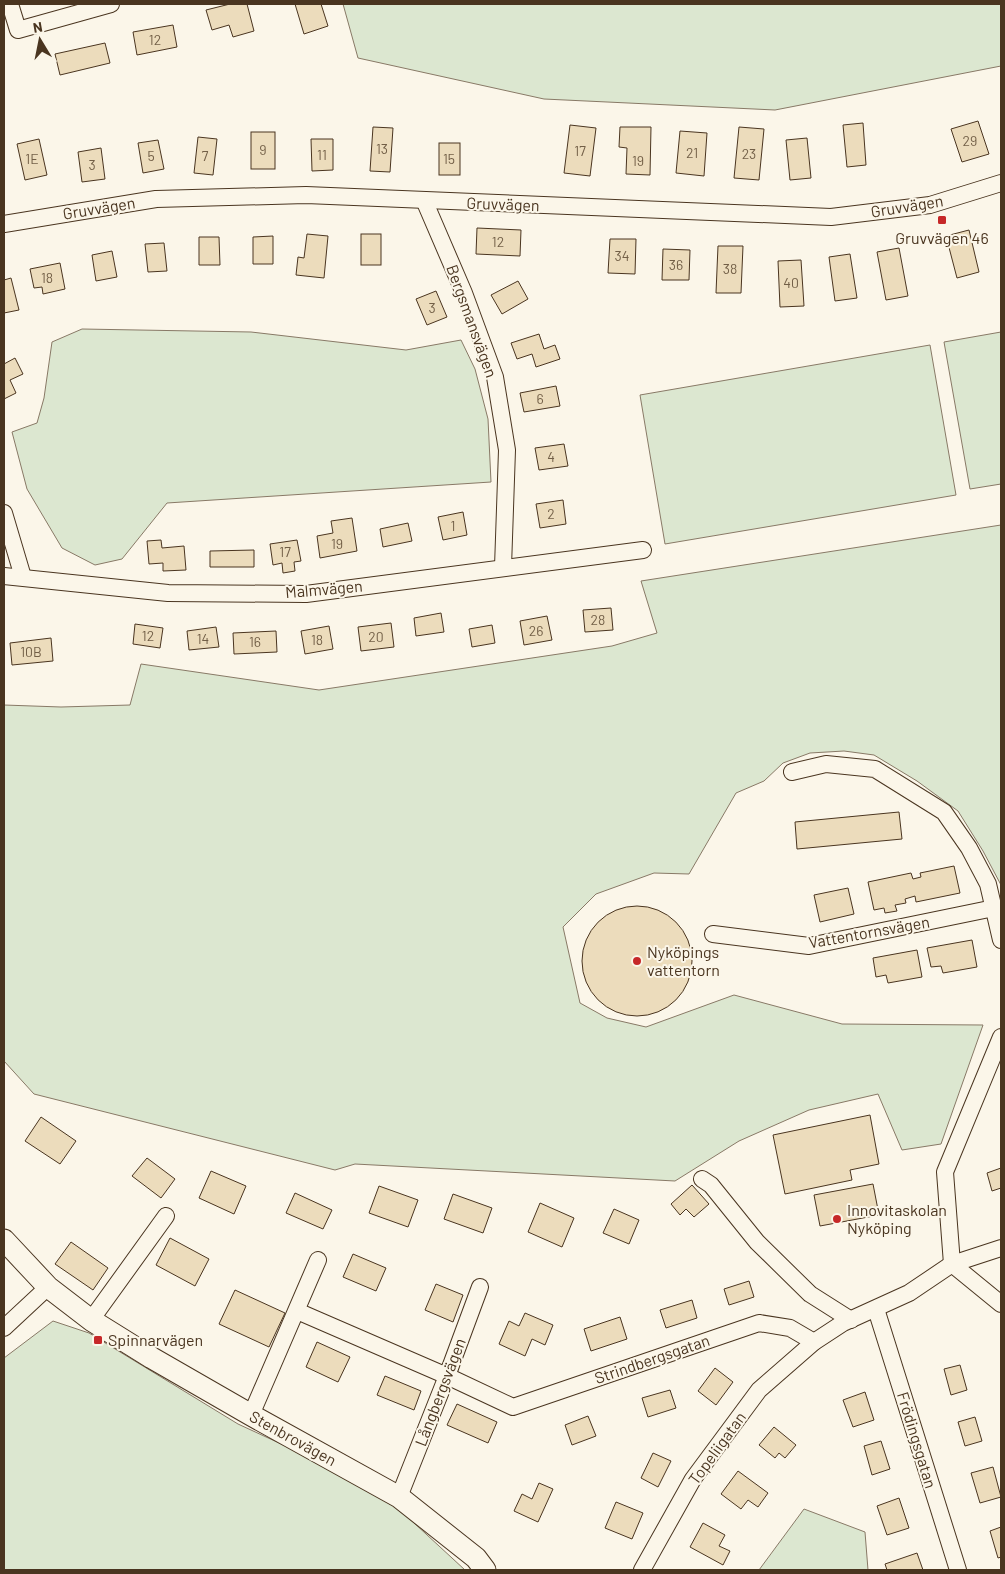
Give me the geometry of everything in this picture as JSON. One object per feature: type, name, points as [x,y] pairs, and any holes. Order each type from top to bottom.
[{"type":"street","points":[[10,4],[18,30],[111,4]]},
{"type":"street","name":"Gruvvägen","points":[[4,224],[156,199],[306,195],[831,217],[930,205],[1001,183]]},
{"type":"street","name":"Bergsmansvägen","points":[[424,200],[464,293],[494,377],[507,450],[503,567]]},
{"type":"street","points":[[4,513],[23,577]]},
{"type":"street","name":"Malmvägen","points":[[4,576],[168,593],[306,594],[643,550]]},
{"type":"street","points":[[792,772],[826,764],[875,769],[944,812],[969,848],[988,884],[1001,940]]},
{"type":"street","name":"Vattentornsvägen","points":[[713,934],[810,946],[994,908]]},
{"type":"street","points":[[1001,1037],[945,1172],[952,1264],[1001,1304]]},
{"type":"street","points":[[702,1179],[711,1185],[756,1242],[810,1294],[851,1320]]},
{"type":"street","points":[[91,1320],[166,1216]]},
{"type":"street","name":"Stenbrovägen","points":[[4,1240],[48,1287],[91,1320],[152,1358],[251,1415],[399,1496],[476,1558],[485,1570]]},
{"type":"street","points":[[814,1342],[851,1320],[909,1293],[952,1264],[1001,1248]]},
{"type":"street","points":[[251,1415],[318,1260]]},
{"type":"street","name":"Långbergsvägen","points":[[399,1496],[447,1376],[480,1286]]},
{"type":"street","points":[[4,1328],[48,1287]]},
{"type":"street","name":"Frödingsgatan","points":[[876,1310],[958,1570]]},
{"type":"street","name":"Strindbergsgatan","points":[[297,1311],[447,1376],[513,1407],[759,1322],[790,1328],[814,1342]]},
{"type":"street","name":"Topeliigatan","points":[[642,1570],[693,1479],[759,1390],[814,1342]]},
{"type":"green space","points":[[343,4],[1001,4],[1001,66],[775,110],[544,99],[358,58]]},
{"type":"green space","points":[[82,329],[251,332],[406,350],[461,340],[475,369],[488,419],[491,482],[167,503],[122,559],[95,565],[62,548],[27,489],[12,432],[37,423],[44,398],[52,342]]},
{"type":"green space","points":[[1001,332],[1001,484],[970,489],[944,342]]},
{"type":"green space","points":[[930,345],[956,495],[665,544],[640,395]]},
{"type":"green space","points":[[1001,525],[1001,885],[983,851],[958,811],[917,781],[874,755],[844,751],[810,753],[783,763],[764,781],[736,793],[689,874],[654,873],[596,894],[563,927],[580,1003],[607,1018],[646,1027],[734,995],[842,1024],[983,1025],[941,1144],[902,1150],[878,1094],[809,1110],[739,1141],[675,1181],[355,1164],[335,1170],[34,1094],[4,1061],[4,705],[61,707],[130,705],[141,664],[319,690],[612,646],[657,633],[641,581]]},
{"type":"green space","points":[[53,1321],[89,1333],[238,1424],[318,1461],[400,1510],[465,1570],[4,1570],[4,1358]]},
{"type":"green space","points":[[804,1509],[865,1532],[868,1570],[759,1570]]},
{"type":"building","points":[[230,4],[247,4],[254,31],[233,37],[229,25],[212,30],[206,10]]},
{"type":"building","points":[[295,4],[321,4],[328,26],[304,34]]},
{"type":"building","points":[[173,25],[177,47],[137,55],[133,32]]},
{"type":"building","points":[[105,43],[110,63],[60,75],[55,54]]},
{"type":"building","points":[[978,121],[989,154],[962,162],[951,129]]},
{"type":"building","points":[[863,123],[866,165],[847,167],[843,125]]},
{"type":"building","points":[[570,125],[596,128],[590,176],[564,173]]},
{"type":"building","points":[[373,127],[393,128],[390,172],[370,171]]},
{"type":"building","points":[[620,127],[651,127],[650,175],[626,174],[627,148],[619,147]]},
{"type":"building","points":[[739,127],[764,129],[759,180],[734,178]]},
{"type":"building","points":[[680,131],[707,133],[704,176],[676,173]]},
{"type":"building","points":[[251,132],[275,132],[275,169],[251,169]]},
{"type":"building","points":[[198,137],[217,139],[213,175],[194,173]]},
{"type":"building","points":[[807,138],[811,178],[790,180],[786,140]]},
{"type":"building","points":[[39,139],[47,175],[25,180],[17,144]]},
{"type":"building","points":[[311,139],[333,139],[333,170],[312,171]]},
{"type":"building","points":[[158,140],[164,169],[143,173],[138,143]]},
{"type":"building","points":[[439,143],[460,143],[460,175],[439,175]]},
{"type":"building","points":[[101,148],[105,179],[82,182],[78,152]]},
{"type":"building","points":[[477,228],[521,230],[520,256],[476,254]]},
{"type":"building","points":[[969,230],[979,272],[957,278],[946,236]]},
{"type":"building","points":[[307,234],[328,236],[324,278],[296,275],[298,257],[304,258]]},
{"type":"building","points":[[361,234],[381,234],[381,265],[361,265]]},
{"type":"building","points":[[273,236],[273,264],[253,264],[253,237]]},
{"type":"building","points":[[199,237],[219,237],[220,265],[199,265]]},
{"type":"building","points":[[610,239],[636,239],[635,274],[608,273]]},
{"type":"building","points":[[164,243],[167,271],[148,272],[145,244]]},
{"type":"building","points":[[718,246],[743,246],[741,293],[716,293]]},
{"type":"building","points":[[899,248],[908,296],[886,300],[877,252]]},
{"type":"building","points":[[663,249],[690,250],[689,280],[662,280]]},
{"type":"building","points":[[112,251],[117,277],[96,281],[92,255]]},
{"type":"building","points":[[850,254],[857,298],[835,301],[829,257]]},
{"type":"building","points":[[801,260],[804,306],[780,307],[778,261]]},
{"type":"building","points":[[60,263],[65,289],[43,294],[42,287],[34,288],[30,269]]},
{"type":"building","points":[[11,278],[19,310],[4,313],[4,280]]},
{"type":"building","points":[[518,281],[528,299],[502,314],[491,295]]},
{"type":"building","points":[[436,291],[447,317],[427,325],[416,299]]},
{"type":"building","points":[[539,334],[544,349],[555,345],[560,359],[536,367],[532,354],[517,359],[511,343]]},
{"type":"building","points":[[15,358],[23,374],[10,380],[16,393],[4,399],[4,364]]},
{"type":"building","points":[[556,386],[560,406],[524,412],[520,393]]},
{"type":"building","points":[[564,444],[568,466],[539,470],[535,448]]},
{"type":"building","points":[[563,500],[566,524],[540,528],[536,504]]},
{"type":"building","points":[[463,512],[467,535],[443,540],[438,517]]},
{"type":"building","points":[[352,518],[357,551],[320,558],[317,536],[333,533],[331,521]]},
{"type":"building","points":[[408,523],[412,541],[383,547],[380,529]]},
{"type":"building","points":[[161,540],[162,548],[184,546],[186,570],[163,571],[163,563],[149,564],[147,541]]},
{"type":"building","points":[[297,540],[301,561],[294,562],[295,571],[283,573],[282,563],[273,565],[270,544]]},
{"type":"building","points":[[254,550],[254,567],[210,567],[210,551]]},
{"type":"building","points":[[611,608],[613,630],[585,632],[583,610]]},
{"type":"building","points":[[441,613],[444,632],[416,636],[414,618]]},
{"type":"building","points":[[547,616],[552,640],[524,645],[520,621]]},
{"type":"building","points":[[391,623],[394,647],[361,651],[358,627]]},
{"type":"building","points":[[135,624],[163,628],[160,648],[133,644]]},
{"type":"building","points":[[492,625],[495,643],[472,647],[469,629]]},
{"type":"building","points":[[329,626],[333,649],[305,654],[301,631]]},
{"type":"building","points":[[216,627],[219,647],[189,650],[187,631]]},
{"type":"building","points":[[276,631],[277,652],[234,654],[233,633]]},
{"type":"building","points":[[51,638],[53,661],[12,665],[10,643]]},
{"type":"building","points":[[899,812],[902,839],[797,849],[795,822]]},
{"type":"building","points":[[954,866],[960,893],[916,902],[915,896],[905,899],[906,903],[895,905],[897,911],[885,913],[884,908],[874,910],[868,882],[911,873],[913,879],[921,877],[920,873]]},
{"type":"building","points":[[848,888],[854,914],[820,922],[814,895]]},
{"type":"building","name":"Nyköpings vattentorn","points":[[637,906],[658,910],[676,922],[688,940],[692,961],[688,982],[676,1000],[658,1012],[637,1016],[616,1012],[598,1000],[586,982],[582,961],[586,940],[598,922],[616,910]]},
{"type":"building","points":[[972,940],[977,967],[943,973],[941,966],[931,967],[927,948]]},
{"type":"building","points":[[917,950],[922,977],[888,983],[886,975],[876,977],[873,958]]},
{"type":"building","points":[[870,1115],[879,1164],[850,1170],[852,1180],[785,1194],[773,1135]]},
{"type":"building","points":[[41,1117],[76,1141],[60,1164],[25,1141]]},
{"type":"building","points":[[147,1158],[175,1179],[161,1198],[132,1176]]},
{"type":"building","points":[[1001,1168],[1001,1188],[992,1191],[987,1173]]},
{"type":"building","points":[[211,1171],[246,1186],[234,1214],[199,1198]]},
{"type":"building","points":[[873,1184],[879,1215],[820,1226],[814,1195]]},
{"type":"building","points":[[692,1185],[709,1204],[694,1217],[686,1209],[680,1215],[671,1204]]},
{"type":"building","points":[[379,1186],[418,1200],[408,1227],[369,1213]]},
{"type":"building","points":[[295,1193],[332,1210],[323,1229],[286,1213]]},
{"type":"building","points":[[453,1194],[492,1208],[483,1233],[444,1219]]},
{"type":"building","points":[[540,1203],[574,1218],[562,1247],[528,1232]]},
{"type":"building","points":[[614,1209],[639,1220],[629,1244],[603,1233]]},
{"type":"building","points":[[170,1238],[209,1259],[195,1286],[156,1265]]},
{"type":"building","points":[[71,1242],[108,1268],[93,1290],[55,1264]]},
{"type":"building","points":[[353,1254],[386,1268],[376,1291],[343,1277]]},
{"type":"building","points":[[749,1281],[754,1297],[729,1305],[724,1289]]},
{"type":"building","points":[[436,1284],[463,1295],[453,1322],[425,1310]]},
{"type":"building","points":[[235,1290],[285,1313],[269,1347],[219,1324]]},
{"type":"building","points":[[692,1300],[697,1318],[666,1328],[660,1310]]},
{"type":"building","points":[[525,1313],[553,1325],[545,1345],[532,1339],[525,1356],[499,1344],[509,1321],[519,1326]]},
{"type":"building","points":[[620,1317],[627,1339],[591,1351],[584,1329]]},
{"type":"building","points":[[317,1342],[350,1357],[338,1382],[306,1367]]},
{"type":"building","points":[[960,1365],[967,1390],[951,1395],[944,1369]]},
{"type":"building","points":[[715,1368],[733,1382],[716,1405],[698,1391]]},
{"type":"building","points":[[385,1376],[421,1391],[414,1410],[377,1395]]},
{"type":"building","points":[[670,1390],[676,1408],[648,1417],[642,1398]]},
{"type":"building","points":[[865,1392],[874,1420],[853,1427],[843,1400]]},
{"type":"building","points":[[457,1404],[497,1422],[488,1443],[447,1425]]},
{"type":"building","points":[[588,1416],[596,1436],[572,1445],[565,1425]]},
{"type":"building","points":[[975,1417],[982,1441],[965,1446],[958,1422]]},
{"type":"building","points":[[774,1427],[796,1445],[785,1458],[779,1453],[775,1458],[759,1445]]},
{"type":"building","points":[[881,1441],[890,1469],[872,1475],[864,1446]]},
{"type":"building","points":[[653,1453],[671,1461],[658,1487],[641,1478]]},
{"type":"building","points":[[993,1467],[1001,1497],[980,1503],[971,1473]]},
{"type":"building","points":[[738,1471],[768,1493],[758,1507],[748,1500],[741,1509],[721,1494]]},
{"type":"building","points":[[539,1483],[553,1489],[538,1522],[514,1511],[522,1494],[532,1499]]},
{"type":"building","points":[[899,1498],[909,1528],[887,1535],[877,1506]]},
{"type":"building","points":[[616,1502],[643,1513],[632,1539],[605,1528]]},
{"type":"building","points":[[703,1523],[725,1535],[719,1546],[730,1551],[723,1565],[690,1547]]},
{"type":"building","points":[[1001,1527],[1001,1557],[998,1558],[990,1531]]},
{"type":"building","points":[[917,1553],[923,1570],[887,1570],[885,1564]]},
{"type":"place","name":"Gruvvägen 46","points":[[942,220]]},
{"type":"place","name":"Nyköpings vattentorn","points":[[637,961]]},
{"type":"place","name":"Innovitaskolan Nyköping","points":[[837,1219]]},
{"type":"place","name":"Spinnarvägen","points":[[98,1340]]}]
